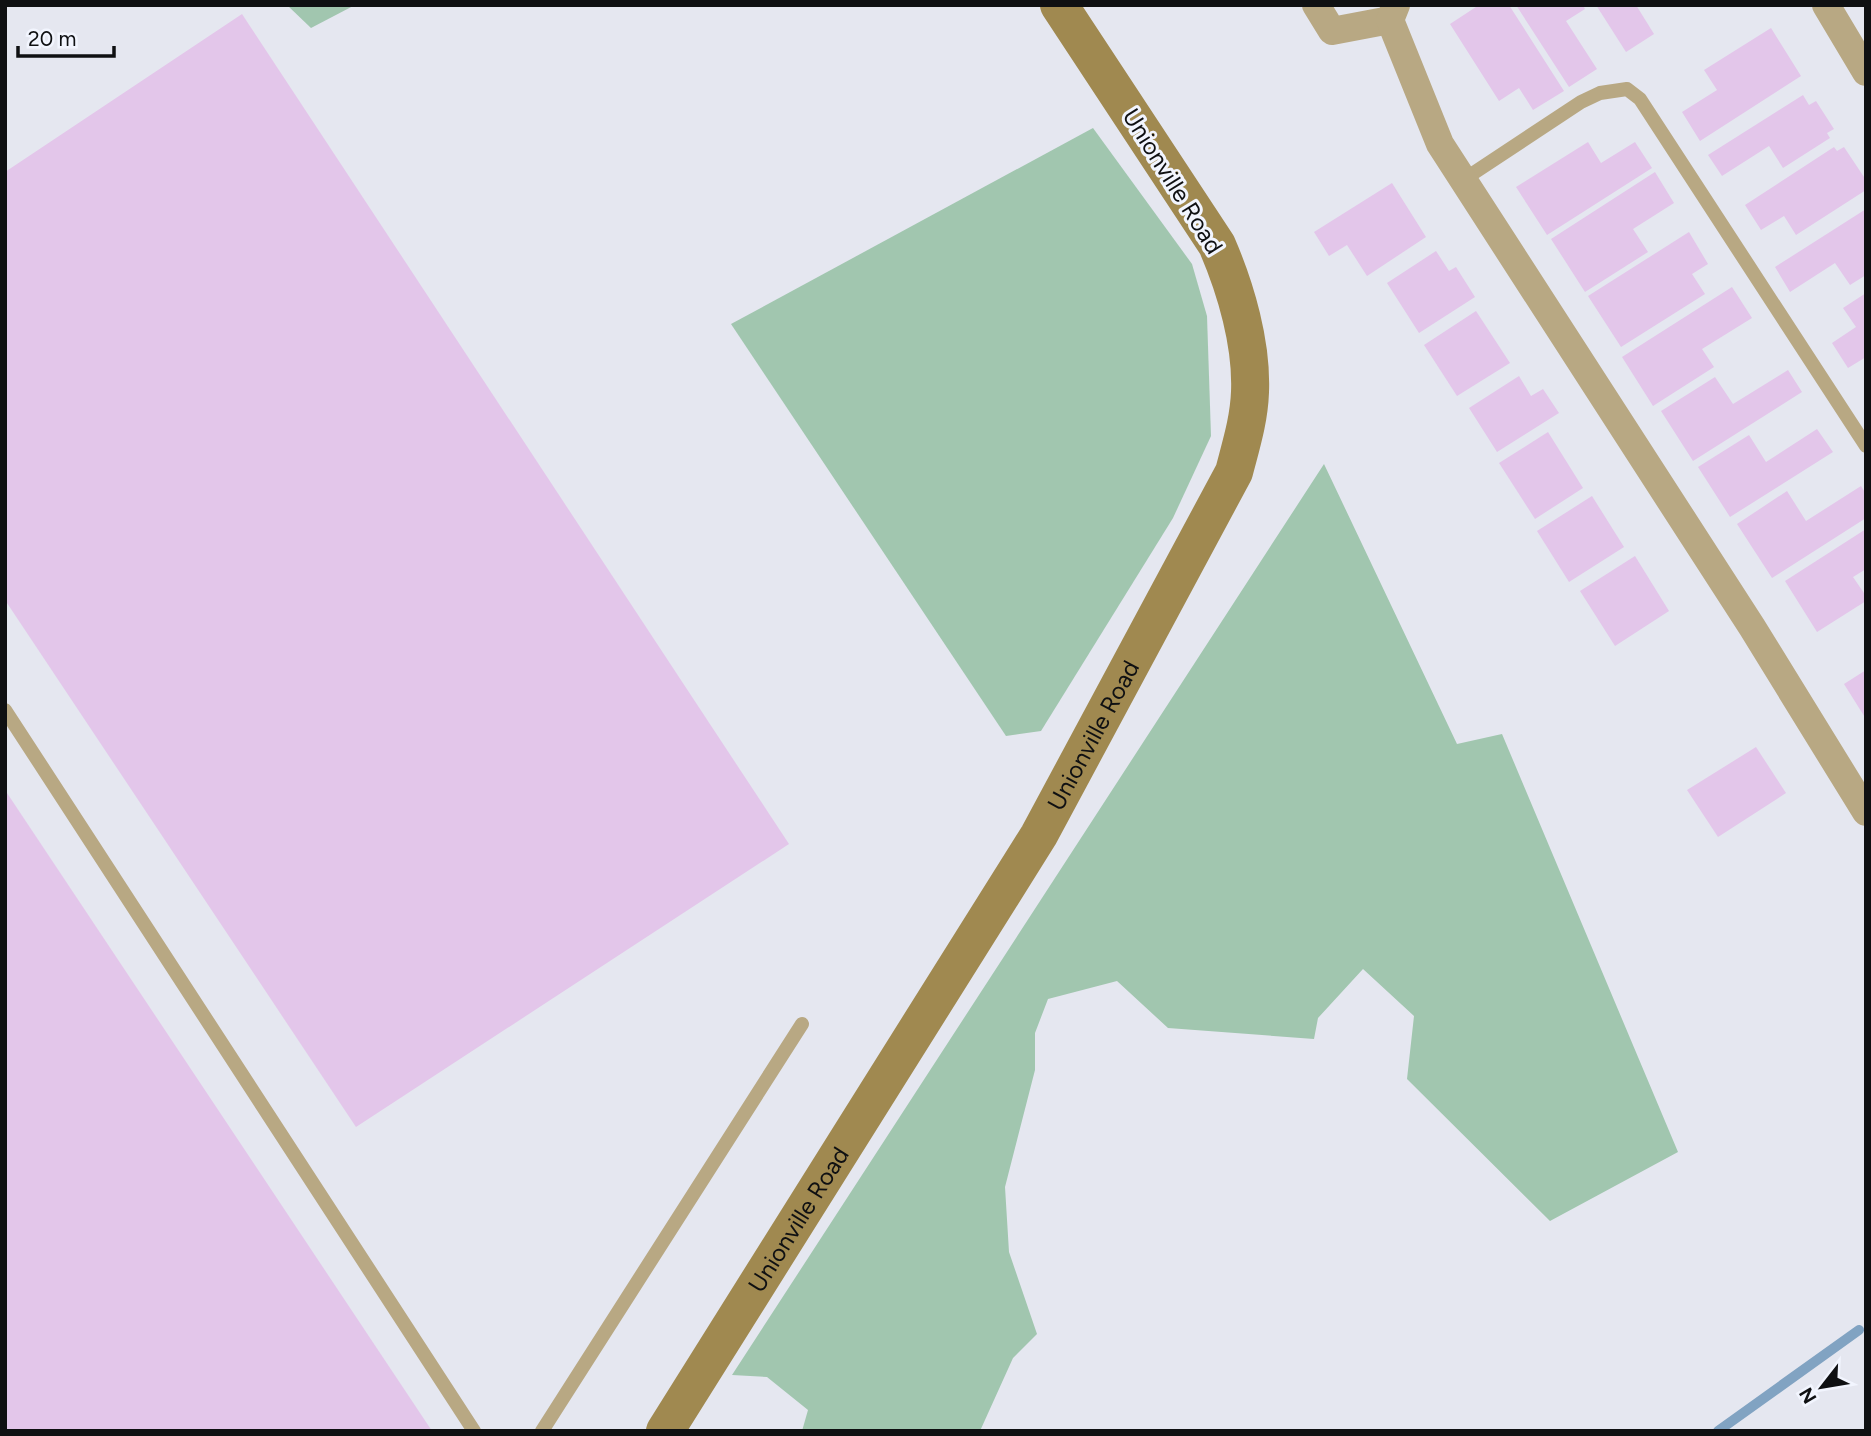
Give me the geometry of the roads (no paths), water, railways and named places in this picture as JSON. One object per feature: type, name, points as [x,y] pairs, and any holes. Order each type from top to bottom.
[{"type":"street","name":"Unionville Road","points":[[665,1431],[1039,835],[1234,472],[1245,432],[1250,390],[1243,329],[1228,270],[1217,245],[1059,5]]},
{"type":"street","points":[[1315,5],[1332,31],[1393,13],[1440,144],[1752,627],[1866,812]]},
{"type":"street","points":[[1826,5],[1866,72]]},
{"type":"lane","points":[[1463,180],[1581,102],[1608,91],[1627,89],[1640,99],[1866,446]]},
{"type":"lane","points":[[5,710],[474,1431]]},
{"type":"lane","points":[[542,1431],[802,1024]]},
{"type":"waterway","points":[[1718,1431],[1859,1330]]}]
